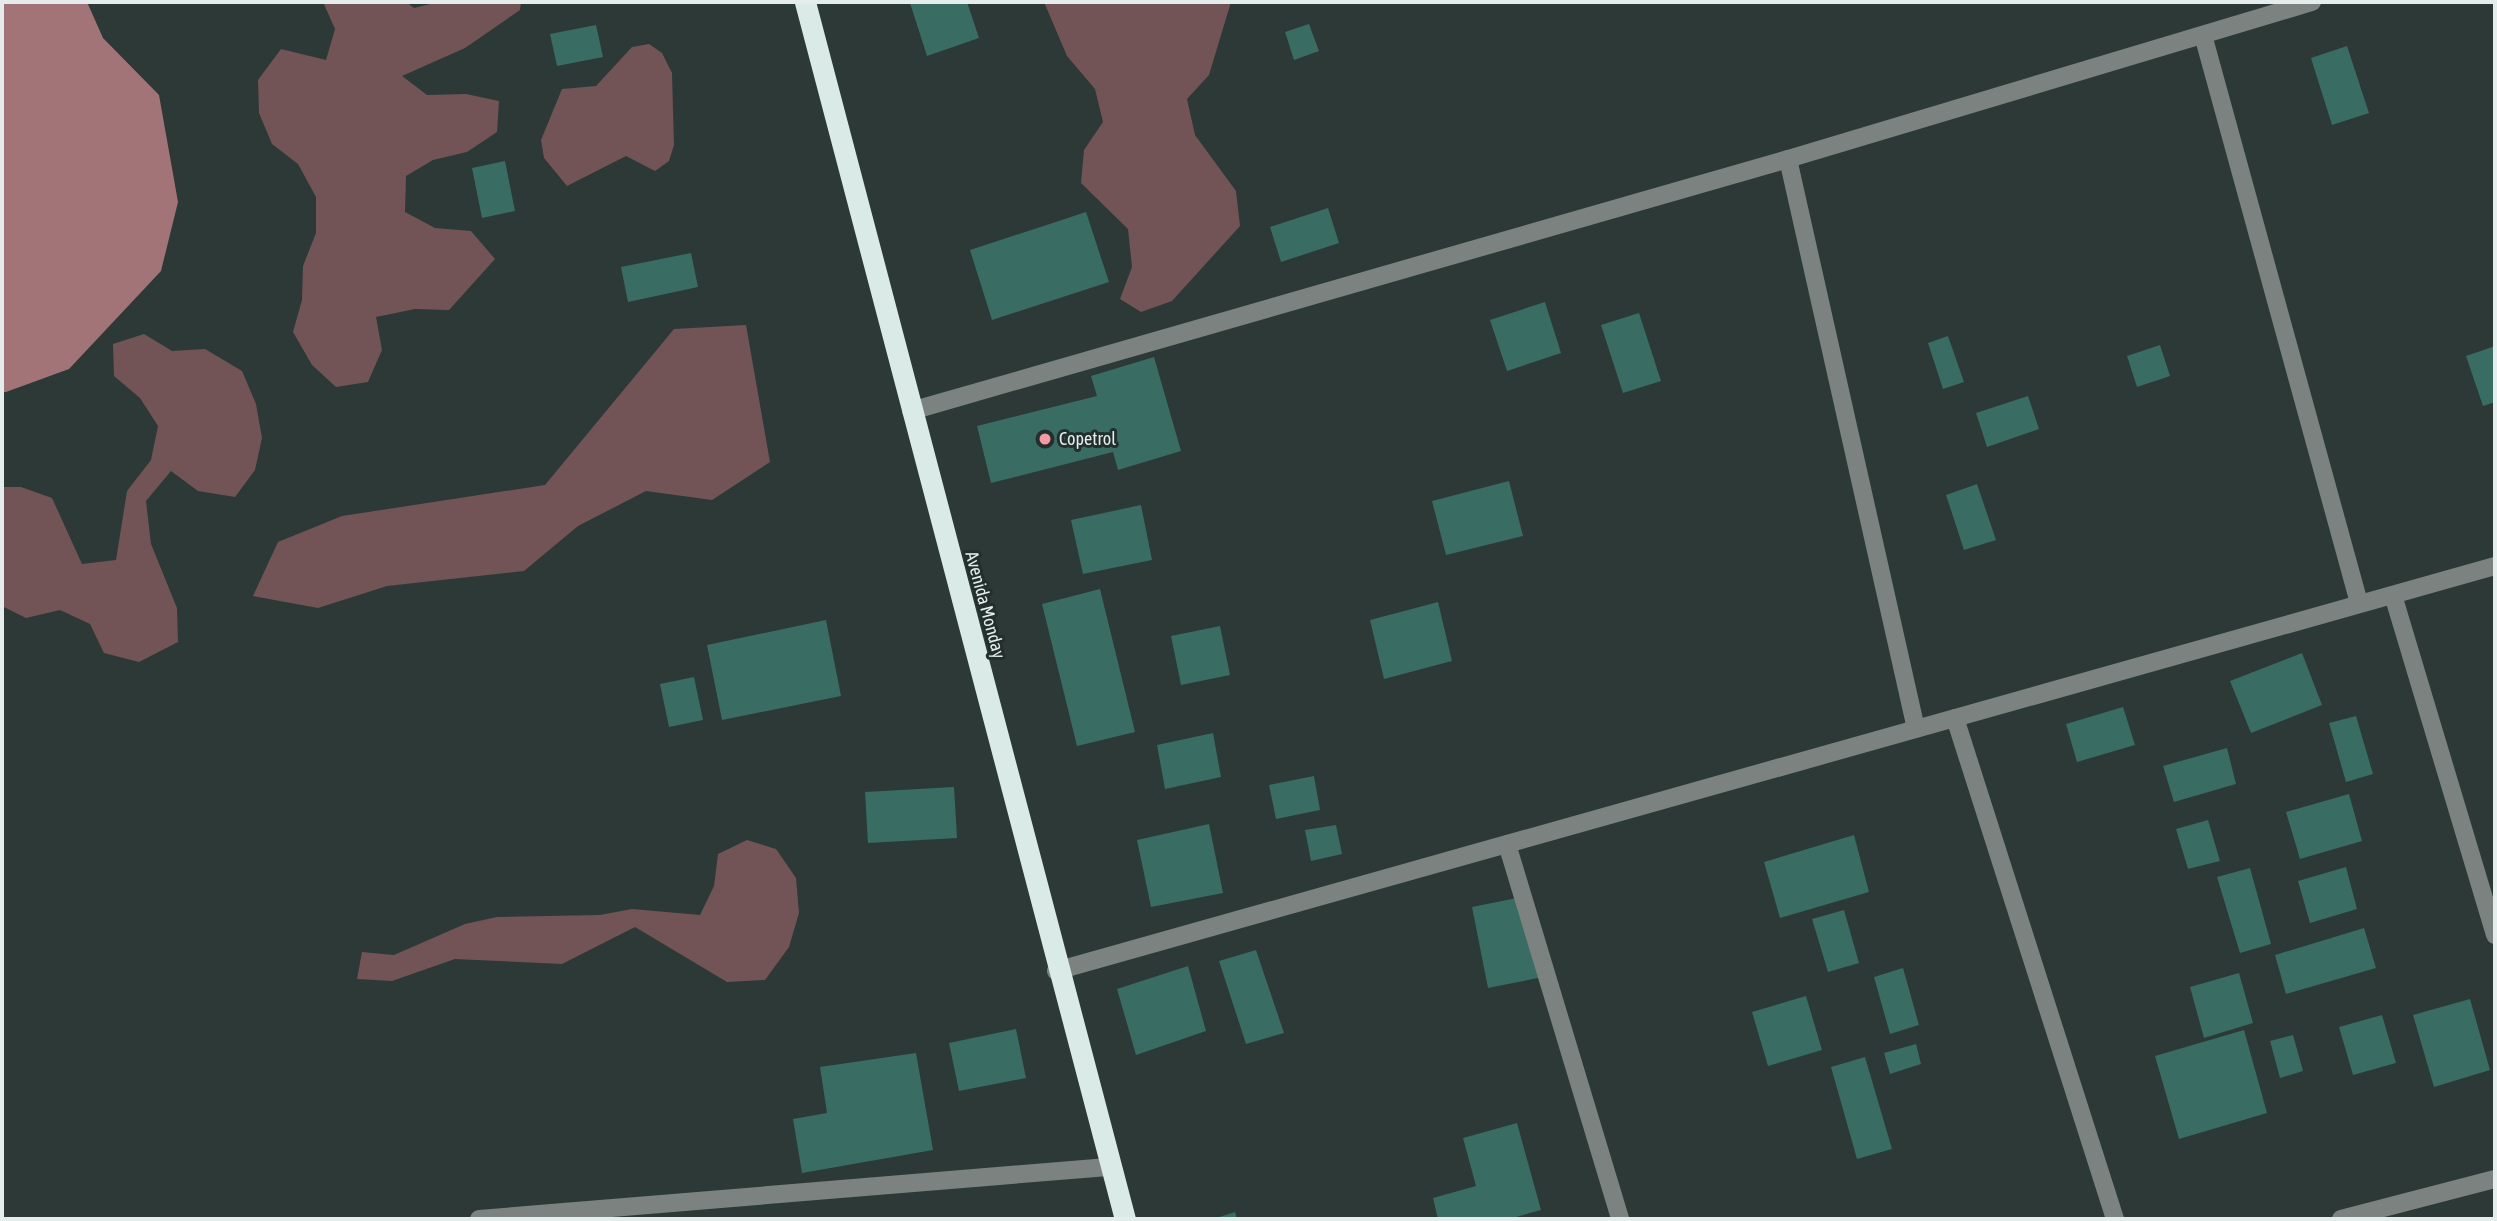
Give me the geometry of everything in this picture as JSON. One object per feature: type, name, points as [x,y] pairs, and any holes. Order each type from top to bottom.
[{"type":"highway","name":"Avenida Monday","points":[[805,2],[1056,971],[1108,1167],[1125,1219]]},
{"type":"street","points":[[911,411],[1788,159],[2312,2]]},
{"type":"street","points":[[2203,35],[2359,603]]},
{"type":"street","points":[[1788,159],[1916,729]]},
{"type":"street","points":[[1056,971],[2495,566]]},
{"type":"street","points":[[2393,595],[2495,935]]},
{"type":"street","points":[[1955,718],[2115,1219]]},
{"type":"street","points":[[1507,844],[1620,1219]]},
{"type":"street","points":[[479,1219],[1108,1167]]},
{"type":"street","points":[[2341,1219],[2495,1179]]},
{"type":"shaded area","points":[[2,2],[87,2],[103,38],[159,95],[178,202],[161,271],[69,369],[6,392],[2,392]]},
{"type":"shaded area","points":[[323,2],[406,2],[414,8],[438,2],[521,2],[520,10],[465,48],[402,76],[427,95],[466,94],[499,101],[497,132],[467,152],[433,160],[406,176],[405,212],[435,228],[471,231],[495,259],[449,310],[415,309],[376,317],[382,350],[368,382],[336,387],[312,365],[293,332],[302,300],[303,266],[316,233],[316,197],[298,164],[272,144],[259,113],[258,80],[281,49],[326,60],[335,29]]},
{"type":"shaded area","points":[[1044,2],[1231,2],[1209,75],[1187,99],[1195,135],[1236,191],[1240,226],[1172,301],[1141,312],[1120,299],[1132,267],[1128,229],[1081,183],[1084,150],[1103,122],[1095,89],[1067,56]]},
{"type":"shaded area","points":[[649,44],[662,53],[672,73],[674,145],[669,161],[655,171],[626,156],[567,186],[544,158],[541,140],[562,89],[596,86],[632,47]]},
{"type":"shaded area","points":[[746,325],[770,462],[712,500],[646,491],[578,526],[524,571],[387,586],[318,608],[253,596],[278,542],[342,516],[545,485],[674,329]]},
{"type":"shaded area","points":[[144,334],[172,351],[205,349],[242,371],[256,404],[262,438],[255,470],[235,497],[198,491],[171,471],[146,501],[151,544],[177,608],[178,642],[139,662],[104,653],[90,624],[60,610],[26,618],[2,606],[2,487],[21,487],[52,498],[82,564],[116,560],[127,491],[151,460],[158,426],[140,398],[114,376],[113,344]]},
{"type":"shaded area","points":[[747,840],[776,849],[796,878],[799,913],[789,947],[765,980],[727,982],[635,927],[562,964],[455,959],[392,981],[357,979],[362,952],[394,955],[465,924],[497,917],[600,915],[632,909],[700,915],[714,886],[718,854]]},
{"type":"building","points":[[967,2],[979,38],[927,56],[910,3]]},
{"type":"building","points":[[1309,24],[1319,51],[1294,60],[1285,32]]},
{"type":"building","points":[[596,25],[603,57],[557,66],[550,34]]},
{"type":"building","points":[[2347,46],[2369,113],[2332,125],[2311,58]]},
{"type":"building","points":[[505,161],[515,211],[482,218],[472,168]]},
{"type":"building","points":[[1328,208],[1339,243],[1281,262],[1270,227]]},
{"type":"building","points":[[1086,212],[1109,282],[992,320],[970,250]]},
{"type":"building","points":[[691,253],[698,287],[628,302],[621,267]]},
{"type":"building","points":[[1545,302],[1561,353],[1507,371],[1490,320]]},
{"type":"building","points":[[1639,313],[1661,381],[1623,393],[1601,325]]},
{"type":"building","points":[[1948,336],[1964,382],[1943,389],[1928,343]]},
{"type":"building","points":[[2160,345],[2170,376],[2137,387],[2127,356]]},
{"type":"building","points":[[2495,346],[2495,402],[2483,406],[2466,356]]},
{"type":"building","points":[[1154,357],[1181,451],[1118,470],[1113,452],[991,483],[977,426],[1097,396],[1091,376]]},
{"type":"building","points":[[2028,396],[2039,429],[1987,447],[1976,413]]},
{"type":"building","points":[[1509,481],[1523,536],[1446,555],[1432,501]]},
{"type":"building","points":[[1977,484],[1996,540],[1964,550],[1946,495]]},
{"type":"building","points":[[1141,505],[1152,560],[1083,574],[1071,520]]},
{"type":"building","points":[[1100,589],[1135,732],[1077,746],[1042,604]]},
{"type":"building","points":[[1438,602],[1452,661],[1384,679],[1370,620]]},
{"type":"building","points":[[826,620],[841,696],[722,720],[707,645]]},
{"type":"building","points":[[1220,626],[1230,675],[1181,685],[1171,636]]},
{"type":"building","points":[[2302,653],[2322,705],[2251,733],[2230,681]]},
{"type":"building","points":[[694,677],[703,720],[669,727],[660,684]]},
{"type":"building","points":[[2123,707],[2135,745],[2077,762],[2066,724]]},
{"type":"building","points":[[2356,716],[2373,774],[2346,782],[2329,723]]},
{"type":"building","points":[[1213,733],[1221,777],[1165,789],[1157,745]]},
{"type":"building","points":[[2227,748],[2236,784],[2174,802],[2163,766]]},
{"type":"building","points":[[1314,776],[1320,810],[1276,819],[1269,785]]},
{"type":"building","points":[[954,787],[957,838],[868,843],[865,792]]},
{"type":"building","points":[[2349,794],[2362,841],[2300,859],[2286,812]]},
{"type":"building","points":[[2208,820],[2220,861],[2188,869],[2176,829]]},
{"type":"building","points":[[1209,824],[1223,893],[1151,907],[1137,840]]},
{"type":"building","points":[[1336,825],[1342,854],[1311,861],[1305,830]]},
{"type":"building","points":[[1854,835],[1869,892],[1780,918],[1764,862]]},
{"type":"building","points":[[2346,867],[2357,909],[2310,923],[2298,881]]},
{"type":"building","points":[[2250,868],[2271,944],[2240,953],[2217,877]]},
{"type":"building","points":[[1522,897],[1538,978],[1488,988],[1472,907]]},
{"type":"building","points":[[1844,910],[1859,963],[1828,972],[1812,919]]},
{"type":"building","points":[[2364,928],[2376,968],[2286,994],[2275,955]]},
{"type":"building","points":[[1256,950],[1284,1033],[1246,1044],[1219,961]]},
{"type":"building","points":[[1188,966],[1206,1031],[1136,1055],[1117,989]]},
{"type":"building","points":[[1903,968],[1919,1025],[1890,1034],[1874,977]]},
{"type":"building","points":[[2239,973],[2253,1023],[2204,1038],[2190,987]]},
{"type":"building","points":[[1806,996],[1822,1050],[1768,1066],[1752,1012]]},
{"type":"building","points":[[2470,999],[2490,1070],[2434,1087],[2413,1015]]},
{"type":"building","points":[[2382,1015],[2396,1063],[2353,1075],[2339,1027]]},
{"type":"building","points":[[1016,1029],[1026,1078],[959,1091],[949,1043]]},
{"type":"building","points":[[2244,1030],[2267,1113],[2179,1139],[2155,1056]]},
{"type":"building","points":[[2293,1035],[2303,1071],[2280,1078],[2270,1041]]},
{"type":"building","points":[[1916,1044],[1921,1064],[1890,1074],[1884,1053]]},
{"type":"building","points":[[916,1053],[933,1150],[802,1173],[793,1119],[827,1113],[820,1067]]},
{"type":"building","points":[[1865,1057],[1892,1149],[1857,1159],[1831,1067]]},
{"type":"building","points":[[1517,1123],[1541,1210],[1509,1219],[1438,1219],[1433,1198],[1476,1186],[1463,1138]]},
{"type":"building","points":[[1235,1212],[1237,1219],[1213,1219]]},
{"type":"place","name":"Copetrol","points":[[1045,439]]}]
